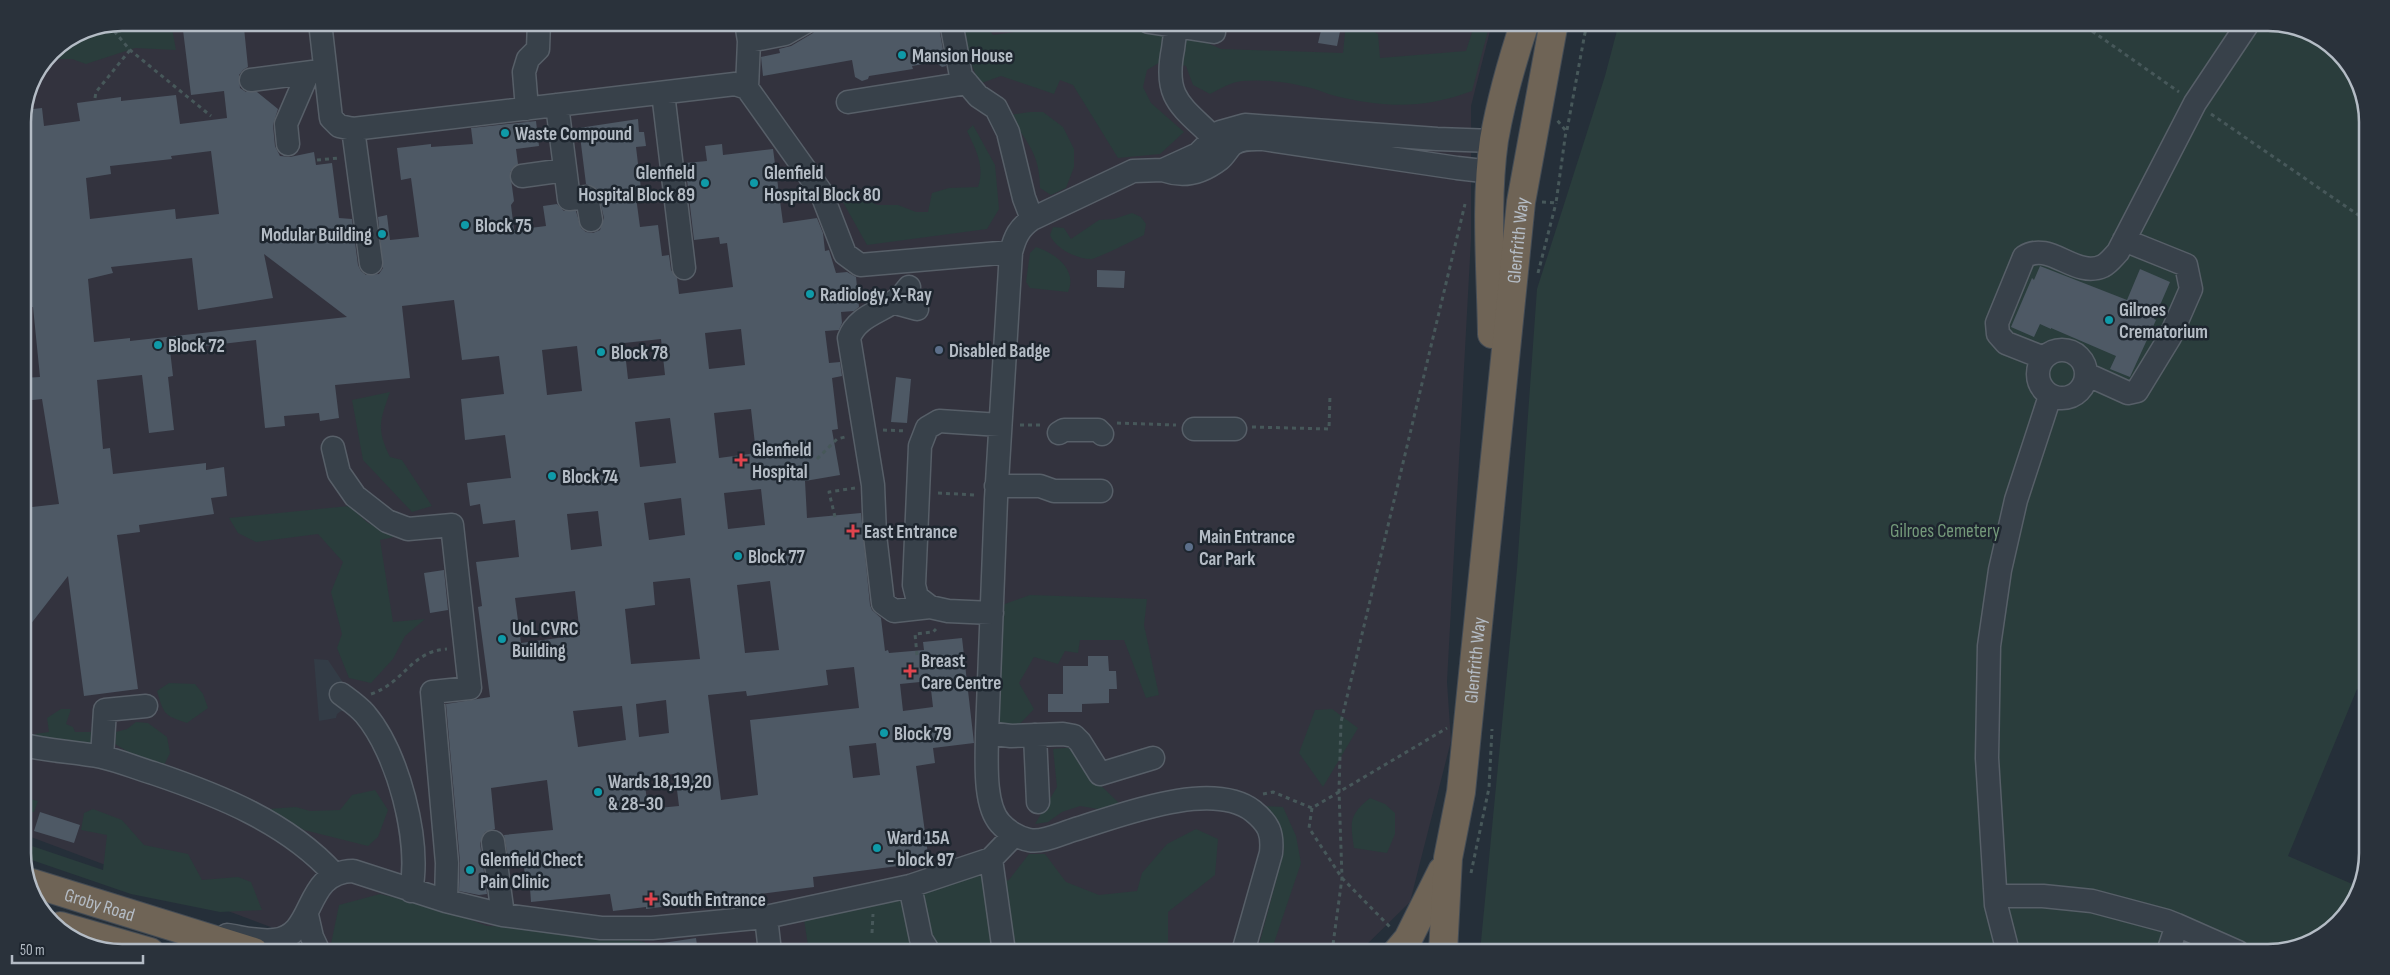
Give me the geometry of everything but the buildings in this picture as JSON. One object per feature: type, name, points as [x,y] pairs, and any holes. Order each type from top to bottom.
[{"type":"highway","name":"Glenfrith Way","points":[[1495,460],[1490,222],[1509,71],[1522,31]]},
{"type":"highway","points":[[1523,183],[1516,162],[1498,155],[1513,137],[1519,93],[1540,31]]},
{"type":"highway","name":"Glenfrith Way","points":[[1442,944],[1448,858],[1460,792],[1523,183],[1552,31]]},
{"type":"highway","name":"Glenfrith Way","points":[[1396,942],[1408,939],[1448,858]]},
{"type":"highway","name":"Groby Road","points":[[37,885],[226,944]]},
{"type":"highway","name":"Groby Road","points":[[74,930],[122,944]]},
{"type":"street","points":[[319,31],[317,72],[331,118],[339,126],[353,130],[721,84],[735,84],[747,88]]},
{"type":"street","points":[[527,109],[524,72],[528,59],[538,49],[539,31]]},
{"type":"street","points":[[790,31],[785,34],[747,32],[747,88],[821,192],[845,254],[860,265],[1011,252]]},
{"type":"street","points":[[953,31],[961,76],[978,96],[996,108],[1008,132],[1024,198],[1032,219]]},
{"type":"street","points":[[1176,31],[1169,72],[1170,87],[1182,107],[1214,138]]},
{"type":"street","points":[[1209,31],[1214,32]]},
{"type":"street","points":[[2044,358],[2006,343],[1998,334],[1997,323],[2024,257],[2032,252],[2040,251],[2080,268],[2103,266],[2118,252],[2195,103],[2243,31]]},
{"type":"street","points":[[251,80],[317,72]]},
{"type":"street","points":[[288,144],[286,124],[317,72]]},
{"type":"street","points":[[848,102],[967,83]]},
{"type":"street","points":[[663,92],[684,268]]},
{"type":"street","points":[[556,105],[569,199],[587,197],[590,220]]},
{"type":"street","points":[[1245,944],[1271,854],[1272,838],[1264,820],[1247,806],[1223,800],[1190,799],[1163,803],[1052,836],[1030,840],[1014,835],[999,822],[990,796],[987,772],[996,493],[1011,252],[1015,237],[1023,226],[1032,219],[1133,171],[1163,170],[1198,154],[1220,132],[1245,125],[1437,139],[1498,155]]},
{"type":"street","points":[[353,130],[371,263]]},
{"type":"street","points":[[1163,170],[1178,176],[1198,172],[1221,158],[1232,145],[1245,139],[1263,139],[1457,168],[1498,155]]},
{"type":"street","points":[[522,176],[565,170]]},
{"type":"street","points":[[2086,374],[2128,393],[2137,391],[2170,337],[2191,289],[2186,265],[2124,240]]},
{"type":"street","points":[[918,309],[902,295],[865,318],[852,329],[849,338],[873,485],[875,535],[882,603],[894,611],[930,607],[948,611],[992,613]]},
{"type":"street","points":[[2057,351],[2071,352],[2082,361],[2086,374],[2082,388],[2071,397],[2064,399],[2050,396],[2041,387],[2038,375],[2044,358],[2057,351]]},
{"type":"street","points":[[2006,944],[1996,896],[1987,758],[1989,646],[2000,570],[2016,500],[2050,396]]},
{"type":"street","points":[[930,607],[917,597],[914,585],[920,446],[927,428],[939,421],[1000,425]]},
{"type":"street","points":[[1194,429],[1235,429]]},
{"type":"street","points":[[1059,432],[1064,430],[1098,430],[1102,434]]},
{"type":"street","points":[[333,448],[339,473],[356,496],[387,521],[408,529],[452,525],[470,688],[432,692],[447,863],[446,901]]},
{"type":"street","points":[[996,493],[1043,500],[1054,491],[1101,492]]},
{"type":"street","points":[[341,694],[364,713],[375,729],[399,780],[406,805],[415,871],[411,891]]},
{"type":"street","points":[[102,757],[105,710],[146,706]]},
{"type":"street","points":[[988,733],[1011,736],[1063,734],[1074,736],[1080,742],[1100,774],[1153,758]]},
{"type":"street","points":[[1035,735],[1038,802]]},
{"type":"street","points":[[31,746],[102,757],[124,763],[222,799],[259,817],[295,839],[320,858],[334,874]]},
{"type":"street","points":[[174,929],[274,940],[288,936],[307,915],[321,884],[334,874],[353,871],[411,891],[503,915],[601,928],[688,926],[766,917],[910,886],[991,859],[1014,835]]},
{"type":"street","points":[[493,842],[503,915]]},
{"type":"street","points":[[991,859],[1003,944]]},
{"type":"street","points":[[910,886],[924,944]]},
{"type":"street","points":[[1996,896],[2052,896],[2092,901],[2177,925],[2216,944]]},
{"type":"street","points":[[307,915],[312,937],[316,944]]},
{"type":"street","points":[[766,917],[769,944]]},
{"type":"street","points":[[2171,944],[2177,925]]},
{"type":"path","points":[[114,31],[130,50],[211,116]]},
{"type":"path","points":[[1566,131],[1585,31]]},
{"type":"path","points":[[2092,31],[2359,216]]},
{"type":"path","points":[[95,98],[96,92],[130,50]]},
{"type":"path","points":[[1333,944],[1342,878],[1339,791],[1341,722],[1465,210]]},
{"type":"path","points":[[917,655],[915,634],[933,632],[939,627]]},
{"type":"path","points":[[341,694],[373,694],[393,683],[424,653],[436,649],[450,648]]},
{"type":"path","points":[[1396,942],[1342,878],[1308,828],[1312,808],[1468,715]]},
{"type":"path","points":[[1256,795],[1273,792],[1312,808]]},
{"type":"shaded area","name":"Glenfield Hospital","points":[[117,31],[1490,31],[1471,106],[1471,239],[1447,682],[1451,741],[1410,902],[1367,944],[316,944],[31,837],[31,117],[34,99],[43,77],[62,54],[77,43],[88,38]]},
{"type":"shaded area","points":[[314,659],[328,660],[346,687],[351,711],[341,711],[337,714],[336,718],[319,721]]},
{"type":"green space","points":[[117,31],[172,31],[176,50],[135,48],[86,64],[72,59],[57,59],[77,43],[93,36]]},
{"type":"green space","points":[[990,31],[993,35],[1015,32],[1137,31],[1198,39],[1221,49],[1343,53],[1345,31],[1373,31],[1378,34],[1380,58],[1466,51],[1472,31],[1488,31],[1472,91],[1439,101],[1408,105],[1377,104],[1335,96],[1303,86],[1250,80],[1226,86],[1210,94],[1193,85],[1186,66],[1162,61],[1147,70],[1143,87],[1151,103],[1184,132],[1160,154],[1118,158],[1073,85],[1060,80],[1054,94],[1001,76],[979,84],[960,32]]},
{"type":"green space","name":"Gilroes Cemetery","points":[[1617,31],[2273,31],[2291,34],[2313,43],[2340,67],[2352,88],[2359,117],[2359,691],[2357,689],[2288,856],[2353,884],[2340,908],[2323,925],[2291,941],[2268,944],[1481,944],[1517,569],[1537,289],[1605,76]]},
{"type":"green space","points":[[1043,112],[1063,127],[1074,149],[1074,167],[1066,188],[1051,195],[1040,188],[1038,166],[1035,157],[1008,115]]},
{"type":"green space","points":[[973,125],[995,165],[999,209],[987,229],[867,245],[839,195],[860,196],[877,205],[898,205],[916,212],[928,212],[932,193],[949,188],[978,187],[980,165],[967,131]]},
{"type":"green space","points":[[1132,213],[1141,217],[1146,224],[1144,235],[1095,258],[1085,259],[1067,252],[1056,244],[1050,235],[1053,227],[1064,228],[1071,239],[1099,220],[1114,219]]},
{"type":"green space","points":[[1036,247],[1050,253],[1063,264],[1070,277],[1068,292],[1030,288],[1026,282],[1030,253]]},
{"type":"green space","points":[[390,392],[381,424],[383,439],[390,457],[402,460],[432,506],[412,512],[363,460],[352,400]]},
{"type":"green space","points":[[349,506],[368,523],[379,527],[394,537],[380,540],[393,622],[425,619],[405,636],[393,659],[371,683],[349,678],[337,648],[342,634],[331,592],[343,562],[318,534],[256,542],[238,533],[229,518]]},
{"type":"green space","points":[[1030,595],[1147,599],[1144,625],[1159,695],[1146,698],[1124,640],[1080,640],[1078,653],[1065,651],[1058,664],[1034,657],[1019,683],[1034,709],[1015,729],[996,724],[1002,605]]},
{"type":"green space","points":[[169,683],[195,684],[203,694],[208,708],[187,723],[173,718],[163,709],[157,691]]},
{"type":"green space","points":[[61,709],[71,709],[66,724],[73,727],[75,732],[93,732],[93,745],[38,739],[35,734],[49,732],[47,718]]},
{"type":"green space","points":[[1332,709],[1358,728],[1323,787],[1299,753],[1315,710]]},
{"type":"green space","points":[[136,722],[148,723],[167,737],[170,753],[164,765],[130,753],[115,744],[116,732],[127,729]]},
{"type":"green space","points":[[1076,747],[1087,772],[1120,804],[1098,809],[1080,806],[1062,812],[1048,822],[1035,824],[1057,787],[1053,749]]},
{"type":"green space","points":[[375,790],[388,810],[378,837],[368,846],[304,830],[268,809],[296,807],[310,811],[340,810],[352,795]]},
{"type":"green space","points":[[1370,798],[1385,804],[1395,813],[1395,834],[1387,853],[1354,848],[1353,819],[1358,809]]},
{"type":"green space","points":[[31,799],[38,801],[34,812],[31,812]]},
{"type":"green space","points":[[1264,806],[1283,807],[1296,836],[1301,863],[1274,944],[1259,944],[1284,851]]},
{"type":"green space","points":[[93,809],[122,820],[144,845],[188,854],[202,880],[238,877],[251,882],[262,910],[220,912],[131,894],[31,860],[31,846],[103,870],[107,835],[81,830],[84,813]]},
{"type":"green space","points":[[1196,829],[1218,839],[1215,875],[1168,912],[1168,944],[808,944],[803,913],[989,865],[1008,881],[1029,854],[1045,854],[1066,882],[1099,895],[1137,891],[1142,873],[1167,844]]},
{"type":"green space","points":[[380,894],[442,909],[487,926],[529,927],[645,942],[645,944],[331,944],[339,905]]},
{"type":"place","name":"Mansion House","points":[[902,55]]},
{"type":"place","name":"Waste Compound","points":[[505,133]]},
{"type":"place","name":"Glenfield Hospital Block 89","points":[[705,183]]},
{"type":"place","name":"Glenfield Hospital Block 80","points":[[754,183]]},
{"type":"place","name":"Block 75","points":[[465,225]]},
{"type":"place","name":"Modular Building","points":[[382,234]]},
{"type":"place","name":"Radiology, X-Ray","points":[[810,294]]},
{"type":"place","name":"Gilroes Crematorium","points":[[2109,320]]},
{"type":"place","name":"Block 72","points":[[158,345]]},
{"type":"place","name":"Disabled Badge","points":[[939,350]]},
{"type":"place","name":"Block 78","points":[[601,352]]},
{"type":"place","name":"Glenfield Hospital","points":[[741,460]]},
{"type":"place","name":"Block 74","points":[[552,476]]},
{"type":"place","name":"East Entrance","points":[[853,531]]},
{"type":"place","name":"Main Entrance Car Park","points":[[1189,547]]},
{"type":"place","name":"Block 77","points":[[738,556]]},
{"type":"place","name":"UoL CVRC Building","points":[[502,639]]},
{"type":"place","name":"Breast Care Centre","points":[[910,671]]},
{"type":"place","name":"Block 79","points":[[884,733]]},
{"type":"place","name":"Wards 18,19,20 & 28-30","points":[[598,792]]},
{"type":"place","name":"Ward 15A - block 97","points":[[877,848]]},
{"type":"place","name":"Glenfield Chect Pain Clinic","points":[[470,870]]},
{"type":"place","name":"South Entrance","points":[[651,899]]}]
